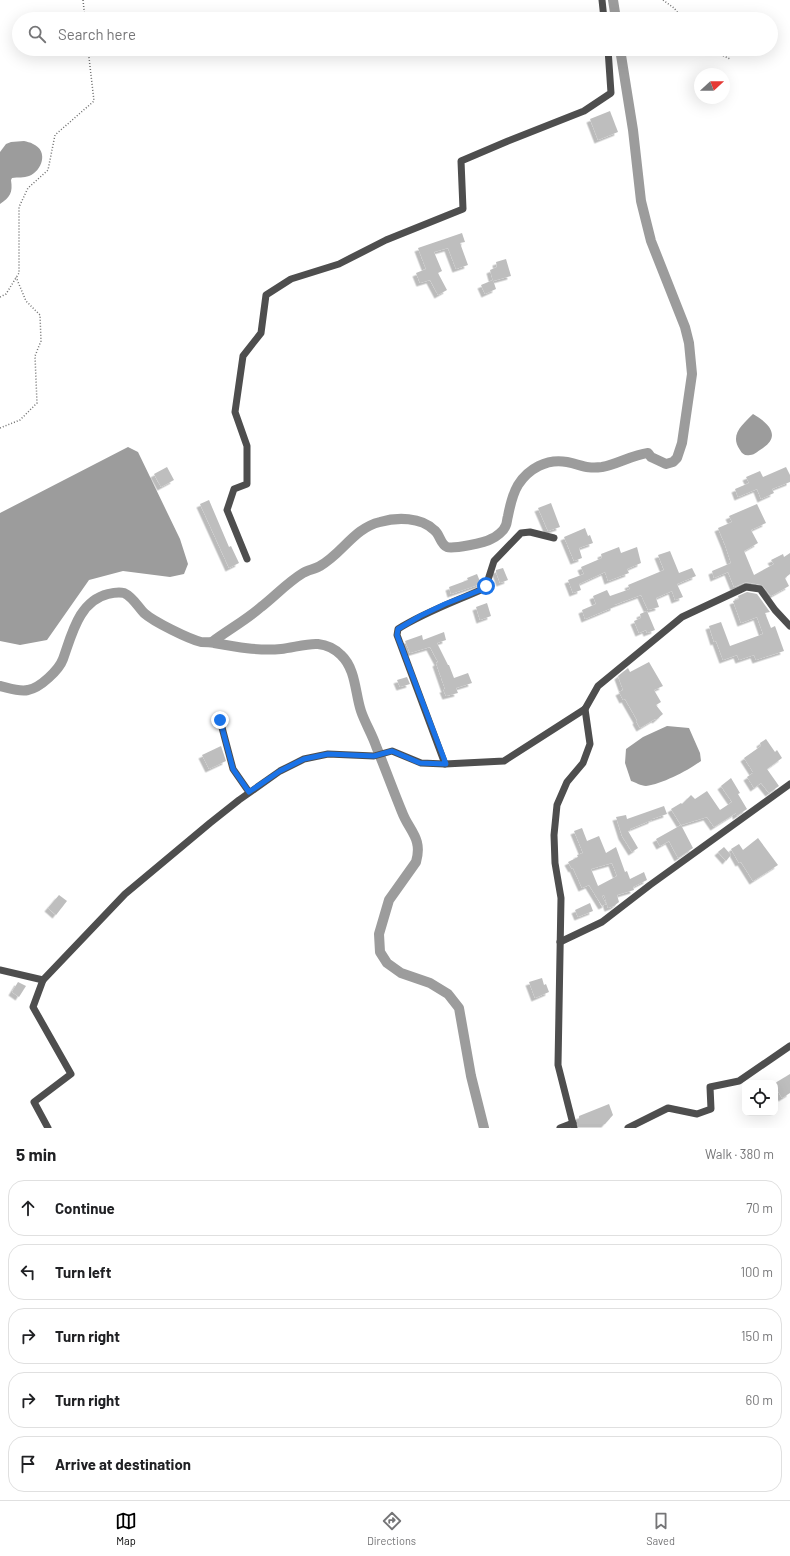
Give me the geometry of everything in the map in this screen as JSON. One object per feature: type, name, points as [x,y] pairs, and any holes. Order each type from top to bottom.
[{"type":"street","points":[[602,0],[603,12]]},
{"type":"street","points":[[247,559],[227,510],[234,489],[246,484],[247,446],[235,412],[244,356],[261,333],[266,295],[291,279],[339,264],[386,240],[463,208],[461,161],[584,111],[611,92],[608,56]]},
{"type":"street","points":[[446,764],[397,635],[398,629],[445,604],[483,589],[486,586],[494,561],[521,533],[530,532],[554,538]]},
{"type":"street","points":[[48,1128],[34,1102],[71,1074],[33,1007],[43,980],[125,894],[249,792],[280,771],[304,759],[328,754],[374,756],[392,751],[420,763],[446,764],[504,761],[585,709],[598,686],[682,617],[746,587],[760,589],[775,610],[790,626]]},
{"type":"street","points":[[560,1128],[574,1126],[558,1065],[561,898],[555,863],[554,835],[557,805],[567,782],[583,763],[590,744],[585,709]]},
{"type":"street","points":[[220,720],[233,769],[249,792]]},
{"type":"street","points":[[560,942],[602,922],[656,880],[790,784]]},
{"type":"street","points":[[0,970],[43,980]]},
{"type":"street","points":[[628,1128],[668,1108],[697,1114],[711,1109],[710,1088],[739,1080],[790,1046]]},
{"type":"path","points":[[83,0],[84,12]]},
{"type":"path","points":[[663,0],[677,12]]},
{"type":"path","points":[[0,297],[6,294],[19,273],[19,207],[28,188],[48,170],[55,135],[94,101],[89,56]]},
{"type":"path","points":[[725,56],[730,59]]},
{"type":"path","points":[[0,428],[20,420],[37,403],[35,356],[41,341],[40,315],[26,302],[16,277]]},
{"type":"shaded area","points":[[24,141],[30,142],[38,147],[41,151],[42,161],[37,170],[29,176],[12,178],[12,188],[10,194],[0,204],[0,152],[6,144]]},
{"type":"shaded area","points":[[753,414],[767,425],[772,434],[769,443],[752,455],[747,455],[742,453],[737,445],[736,439],[739,430]]},
{"type":"shaded area","points":[[128,447],[138,452],[180,539],[188,564],[184,574],[170,577],[123,571],[89,580],[47,640],[20,645],[0,641],[0,513]]},
{"type":"shaded area","points":[[667,726],[689,728],[700,753],[701,761],[689,769],[652,785],[644,786],[631,781],[625,763],[626,749],[643,737]]},
{"type":"building","points":[[610,111],[618,132],[598,140],[590,119]]},
{"type":"building","points":[[462,233],[465,242],[460,243],[468,265],[456,269],[448,248],[434,252],[442,271],[438,273],[447,290],[438,295],[430,280],[420,283],[416,273],[426,269],[418,248]]},
{"type":"building","points":[[506,259],[511,276],[493,281],[490,270],[497,267],[496,262]]},
{"type":"building","points":[[493,280],[496,289],[485,294],[481,285]]},
{"type":"building","points":[[167,467],[174,480],[161,487],[154,474]]},
{"type":"building","points":[[786,467],[790,475],[790,482],[772,489],[774,493],[761,499],[757,489],[738,497],[735,489],[749,483],[746,477],[760,471],[763,477]]},
{"type":"building","points":[[209,500],[229,547],[231,546],[239,563],[229,568],[200,504]]},
{"type":"building","points":[[551,503],[560,527],[548,531],[538,508]]},
{"type":"building","points":[[757,504],[766,523],[751,530],[758,543],[744,551],[754,575],[774,564],[771,560],[783,554],[784,557],[790,553],[790,574],[785,578],[789,586],[771,596],[762,585],[746,582],[734,587],[728,572],[714,578],[712,571],[731,563],[718,528],[732,522],[729,516]]},
{"type":"building","points":[[585,528],[593,543],[579,548],[582,558],[574,561],[564,537]]},
{"type":"building","points":[[619,547],[621,553],[637,547],[641,563],[627,569],[629,573],[608,581],[605,572],[579,584],[581,590],[573,593],[568,580],[584,574],[581,567],[602,558],[601,554]]},
{"type":"building","points":[[670,551],[679,573],[692,568],[696,576],[677,584],[683,597],[675,600],[672,591],[656,598],[659,607],[648,610],[641,595],[614,605],[614,607],[585,619],[582,610],[596,604],[593,596],[607,590],[610,596],[630,589],[628,585],[664,570],[658,555]]},
{"type":"building","points":[[503,568],[508,580],[500,583],[496,570]]},
{"type":"building","points":[[477,574],[481,584],[451,594],[449,587],[468,580],[467,578]]},
{"type":"building","points":[[747,592],[757,594],[770,612],[765,613],[771,628],[775,626],[784,651],[756,660],[754,655],[739,660],[737,655],[723,660],[716,641],[714,642],[709,626],[721,622],[730,646],[763,634],[757,617],[741,623],[733,601],[739,599],[738,596]]},
{"type":"building","points":[[487,603],[491,616],[480,620],[476,607]]},
{"type":"building","points":[[647,611],[655,630],[647,633],[646,630],[639,633],[634,621],[641,618],[640,614]]},
{"type":"building","points":[[444,632],[446,640],[437,643],[454,678],[468,673],[472,683],[456,688],[458,693],[446,696],[436,663],[438,662],[430,647],[410,653],[405,641],[422,635],[423,640]]},
{"type":"building","points":[[649,662],[663,686],[654,690],[661,702],[656,705],[663,714],[656,720],[655,719],[640,728],[625,699],[623,700],[619,692],[623,690],[618,676],[628,668],[630,672]]},
{"type":"building","points":[[407,677],[410,684],[400,687],[397,680]]},
{"type":"building","points":[[766,739],[775,752],[777,750],[782,758],[767,769],[779,786],[769,793],[761,783],[754,788],[747,777],[753,772],[744,758],[761,746],[760,743]]},
{"type":"building","points":[[221,746],[226,761],[209,769],[202,755]]},
{"type":"building","points":[[731,778],[747,809],[736,816],[736,813],[714,827],[707,817],[681,825],[671,809],[681,803],[682,804],[691,795],[695,799],[707,791],[720,810],[732,802],[721,786]]},
{"type":"building","points":[[664,806],[667,814],[652,819],[628,831],[638,848],[632,852],[622,836],[616,817],[626,815],[627,819]]},
{"type":"building","points":[[681,825],[693,848],[678,858],[669,841],[660,846],[656,839]]},
{"type":"building","points":[[582,828],[587,841],[599,836],[606,853],[616,847],[625,872],[627,871],[630,879],[644,872],[647,880],[633,887],[634,890],[617,895],[619,902],[614,906],[608,908],[604,895],[602,896],[606,904],[602,906],[589,885],[582,888],[573,868],[572,869],[568,862],[578,857],[577,855],[583,853],[574,831]],"holes":[[[612,863],[617,876],[598,886],[591,869]]]},
{"type":"building","points":[[758,838],[778,865],[753,881],[741,862],[739,863],[731,849],[739,844],[743,850]]},
{"type":"building","points":[[724,847],[731,855],[726,861],[718,852]]},
{"type":"building","points":[[59,895],[67,901],[56,915],[48,908]]},
{"type":"building","points":[[590,903],[593,911],[578,917],[575,910]]},
{"type":"building","points":[[542,978],[544,985],[546,984],[549,992],[535,998],[529,982]]},
{"type":"building","points":[[18,982],[26,986],[19,997],[12,992]]},
{"type":"building","points":[[790,1074],[790,1093],[782,1098],[778,1091],[778,1081]]},
{"type":"building","points":[[609,1104],[613,1115],[605,1124],[579,1124],[579,1116]]},
{"type":"waterway","points":[[613,0],[615,12]]},
{"type":"waterway","points":[[212,642],[255,612],[297,577],[328,561],[355,535],[371,525],[394,519],[416,520],[434,530],[438,534],[443,544],[447,547],[476,544],[488,541],[500,534],[506,524],[510,504],[518,485],[527,474],[545,463],[560,461],[588,467],[602,467],[648,453],[651,457],[666,464],[673,462],[677,458],[682,443],[692,374],[689,343],[685,327],[651,241],[641,201],[633,130],[621,56]]},
{"type":"waterway","points":[[0,686],[14,690],[28,690],[33,689],[43,682],[58,668],[61,663],[74,629],[83,611],[98,598],[116,593],[124,593],[127,595],[144,613],[155,621],[180,634],[201,642],[264,649],[281,649],[318,644],[328,646],[339,653],[350,667],[363,715],[402,812],[414,835],[418,847],[416,862],[389,900],[379,934],[380,952],[387,963],[401,973],[430,983],[448,994],[459,1008],[471,1076],[484,1128]]},
{"type":"route","points":[[220,720],[233,769],[249,792],[280,771],[304,759],[328,754],[374,756],[392,751],[420,763],[446,764],[397,635],[398,629],[420,616],[483,589],[486,586]]}]
